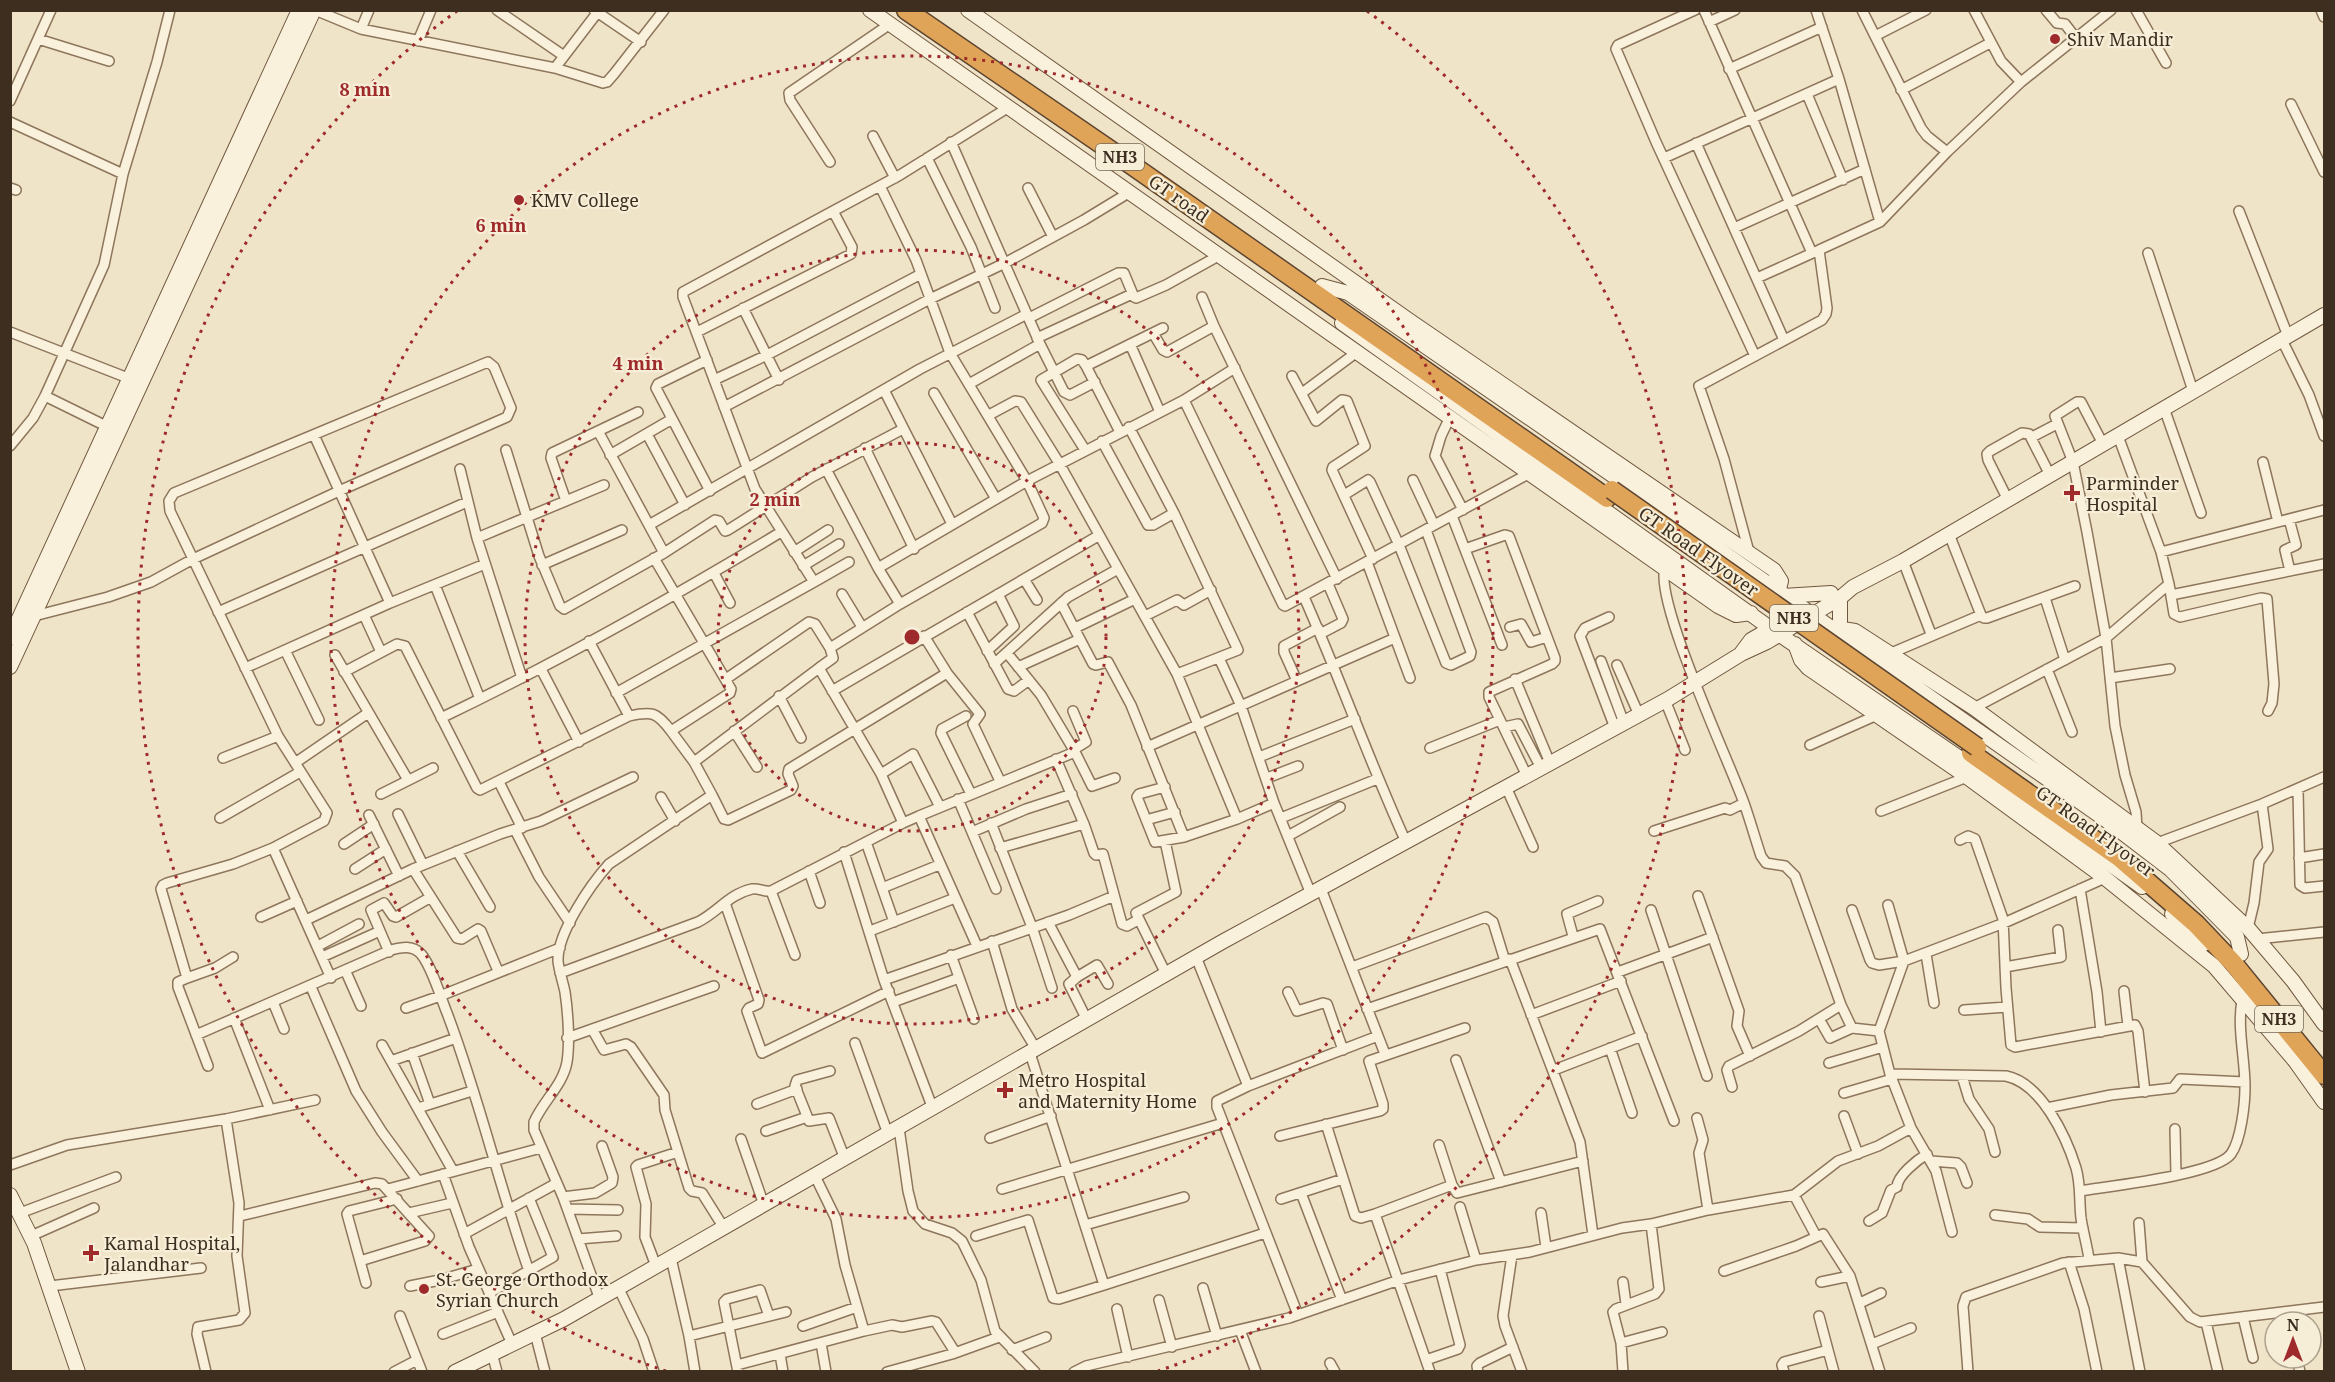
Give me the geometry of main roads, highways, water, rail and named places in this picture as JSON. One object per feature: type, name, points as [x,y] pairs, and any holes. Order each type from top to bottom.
[{"type":"highway","name":"GT road","points":[[890,17],[918,14],[1029,93],[1320,291]]},
{"type":"highway","name":"GT Road Flyover","points":[[1320,291],[1974,750],[2127,849],[2202,915],[2237,959]]},
{"type":"highway","name":"NH3","points":[[2237,959],[2325,1054]]},
{"type":"highway","name":"NH3","points":[[2237,959],[2325,1075]]},
{"type":"place","name":"Shiv Mandir","points":[[2055,39]]},
{"type":"place","name":"KMV College","points":[[519,200]]},
{"type":"place","name":"Parminder Hospital","points":[[2072,493]]},
{"type":"place","name":"Metro Hospital and Maternity Home","points":[[1005,1090]]},
{"type":"place","name":"Kamal Hospital, Jalandhar","points":[[91,1253]]},
{"type":"place","name":"St. George Orthodox Syrian Church","points":[[424,1289]]}]
